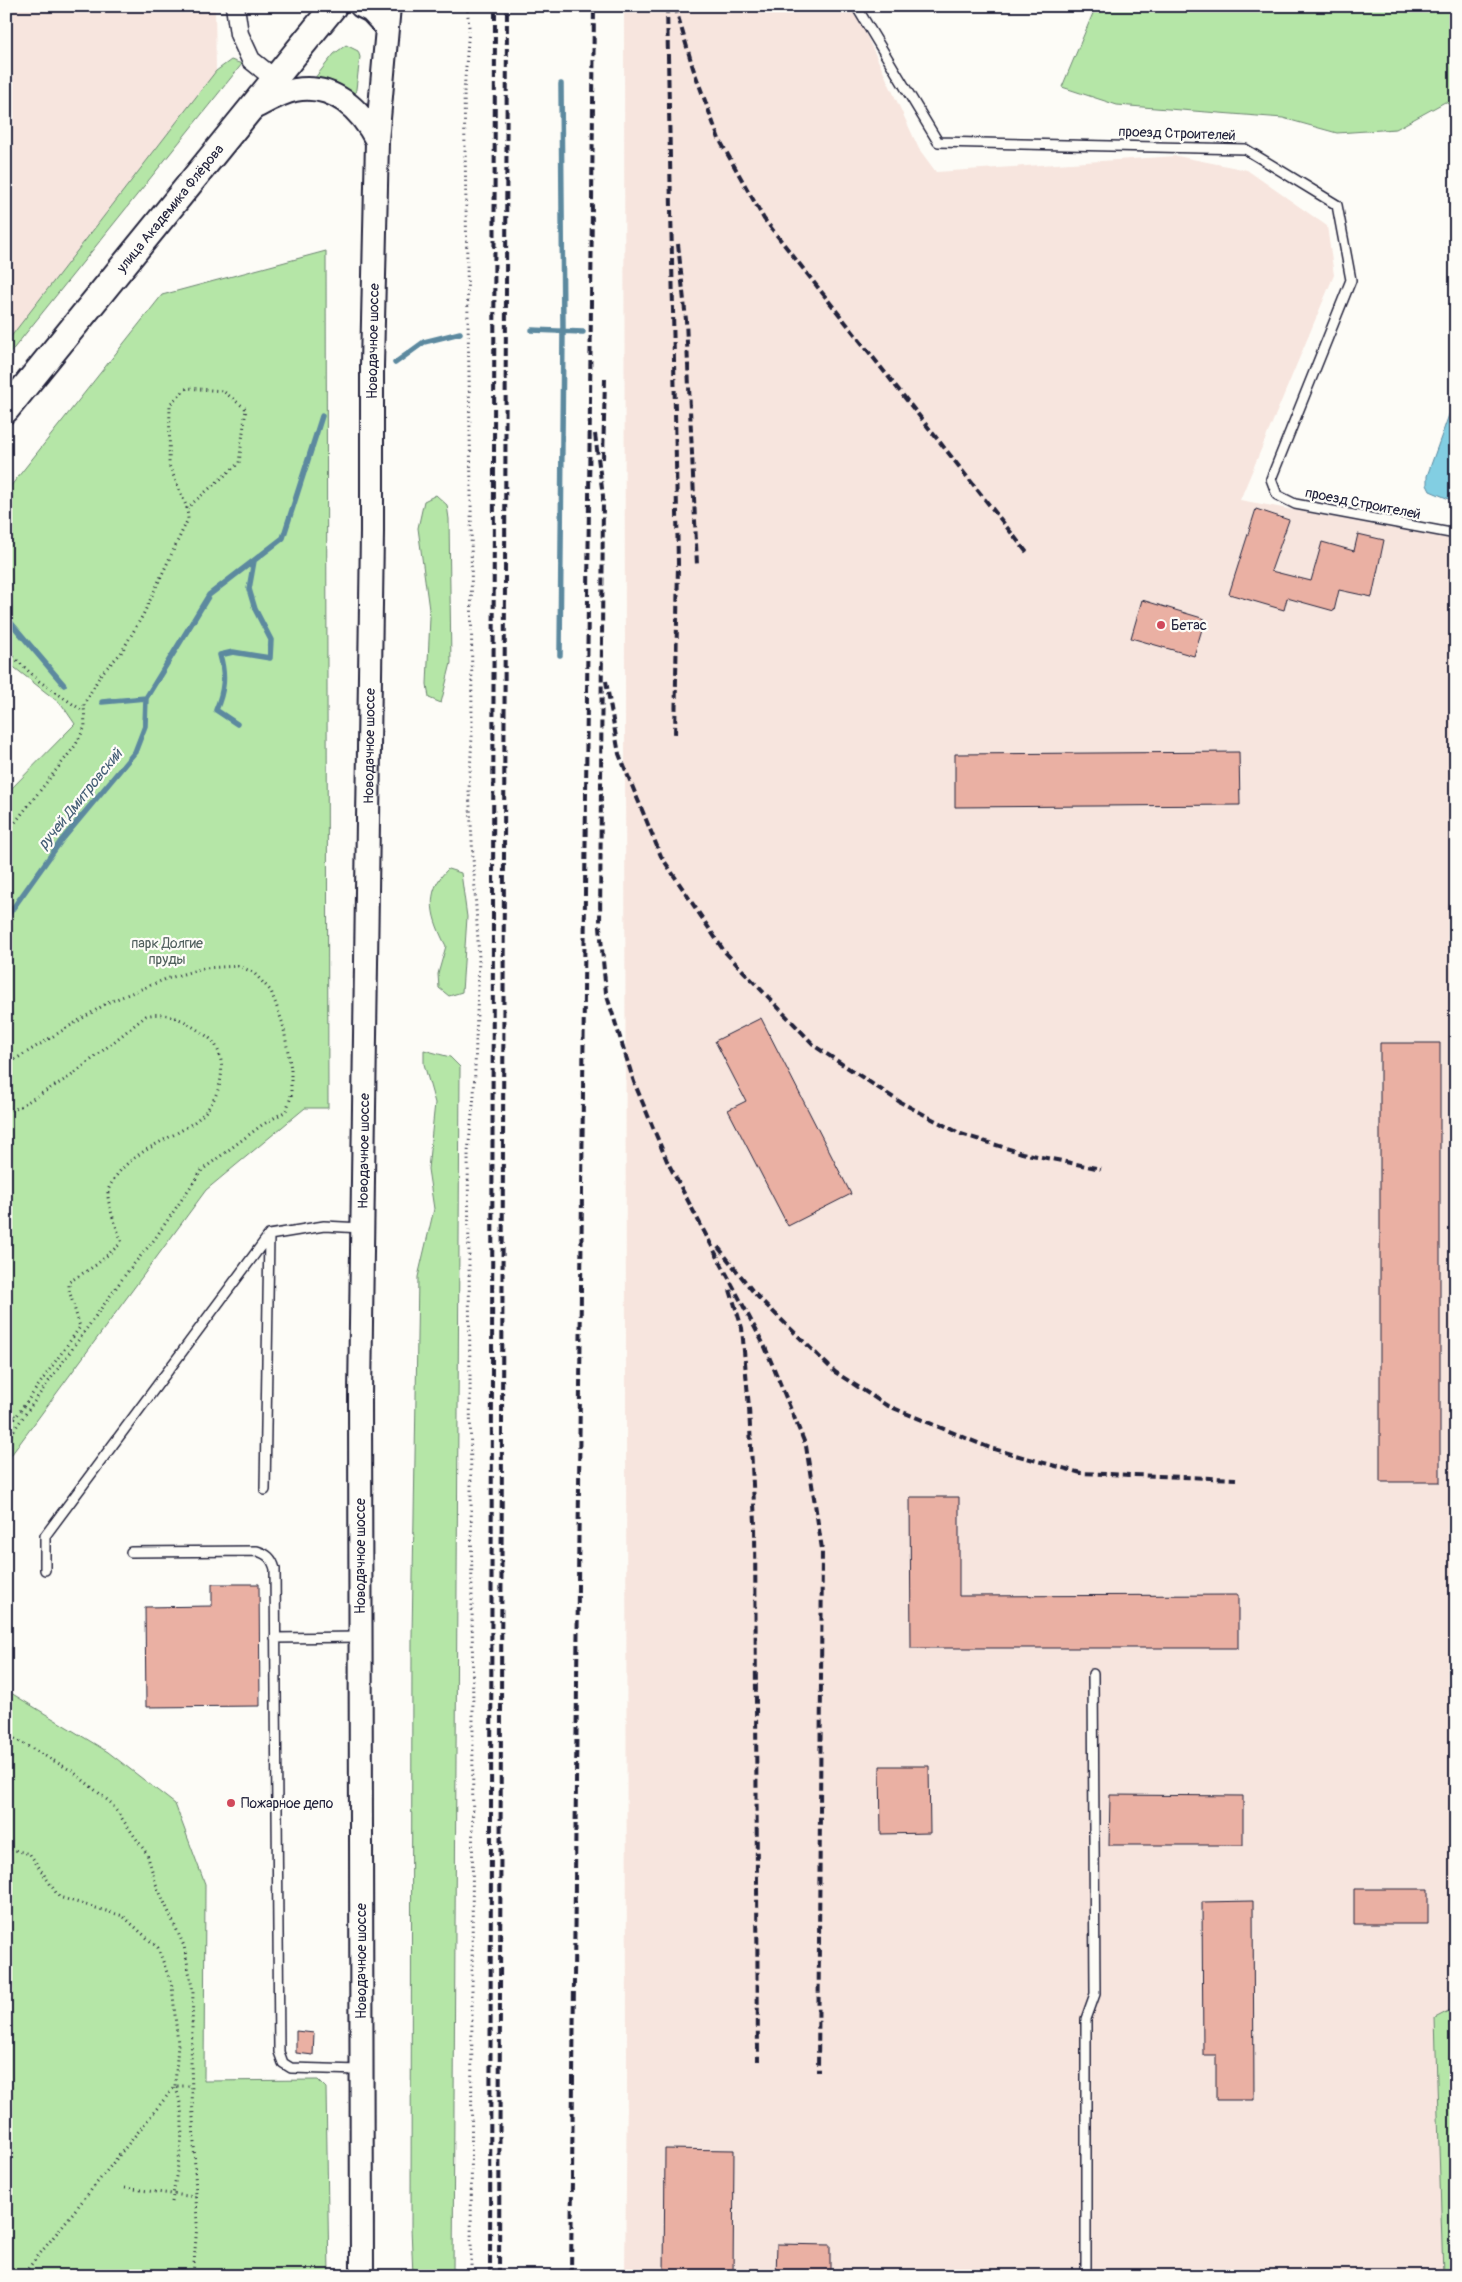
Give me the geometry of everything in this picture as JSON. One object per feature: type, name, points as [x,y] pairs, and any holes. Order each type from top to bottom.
[{"type":"main road","name":"улица Академика Флёрова","points":[[6,410],[276,80],[334,6]]},
{"type":"street","points":[[235,6],[239,34],[251,60],[276,80]]},
{"type":"street","points":[[361,6],[370,11],[386,13]]},
{"type":"street","name":"Новодачное шоссе","points":[[362,2276],[360,1396],[372,366],[377,141],[386,13]]},
{"type":"street","points":[[252,109],[294,90],[314,88],[329,92],[345,101],[368,123],[377,141]]},
{"type":"lane","name":"проезд Строителей","points":[[856,6],[938,142],[1245,149],[1337,205],[1350,280],[1271,479],[1277,495],[1294,504],[1456,534]]},
{"type":"lane","points":[[45,1570],[45,1536],[269,1235],[324,1226],[362,1228]]},
{"type":"lane","points":[[265,1490],[269,1235]]},
{"type":"lane","points":[[131,1552],[257,1551],[266,1554],[273,1560],[275,1569],[279,2052],[283,2063],[291,2068],[361,2070]]},
{"type":"lane","points":[[275,1638],[360,1637]]},
{"type":"lane","points":[[1086,2276],[1086,2019],[1096,1994],[1093,1674]]},
{"type":"path","points":[[467,6],[469,27],[464,92],[471,480],[472,736],[469,790],[479,958],[474,1096],[468,1152],[473,1715],[471,2276]]},
{"type":"path","points":[[6,834],[75,746],[85,727],[84,704],[101,674],[121,652],[143,616],[188,519],[187,508],[169,465],[170,404],[187,388],[223,391],[246,409],[239,463],[187,508]]},
{"type":"path","points":[[6,650],[39,681],[84,712]]},
{"type":"path","points":[[6,1065],[109,1002],[166,980],[204,968],[238,966],[253,972],[271,990],[283,1024],[290,1070],[291,1097],[286,1111],[262,1125],[202,1170],[154,1240],[128,1271],[6,1442]]},
{"type":"path","points":[[6,1109],[14,1110],[71,1076],[146,1016],[154,1014],[187,1023],[213,1042],[222,1059],[223,1074],[214,1098],[200,1118],[168,1138],[141,1151],[126,1163],[108,1189],[107,1198],[121,1243],[96,1265],[69,1282],[69,1290],[80,1327],[6,1432]]},
{"type":"path","points":[[6,1410],[16,1417]]},
{"type":"path","points":[[6,1734],[72,1771],[110,1803],[147,1854],[156,1884],[184,1946],[194,1992],[192,2086],[197,2224],[193,2276]]},
{"type":"path","points":[[6,1848],[30,1854],[59,1897],[123,1916],[158,1948],[172,1986],[178,2044],[175,2086],[181,2102],[182,2128],[172,2202]]},
{"type":"path","points":[[175,2086],[192,2086]]},
{"type":"path","points":[[22,2276],[175,2086]]},
{"type":"path","points":[[125,2188],[196,2197]]},
{"type":"shaded area","points":[[6,6],[215,6],[216,71],[6,343]]},
{"type":"shaded area","points":[[624,6],[853,6],[919,149],[936,172],[1177,156],[1247,170],[1327,226],[1334,275],[1240,500],[1456,540],[1456,2007],[1435,2018],[1443,2276],[625,2276],[627,2086]]},
{"type":"green space","points":[[1096,6],[1456,6],[1456,108],[1445,102],[1396,129],[1337,133],[1283,118],[1117,105],[1062,87]]},
{"type":"green space","points":[[346,45],[358,51],[360,57],[355,97],[339,84],[314,79],[334,54]]},
{"type":"green space","points":[[231,60],[242,64],[6,358],[6,343],[216,71]]},
{"type":"green space","name":"парк Долгие пруды","points":[[326,251],[328,1108],[305,1108],[206,1190],[6,1462],[6,794],[75,724],[62,705],[6,661],[6,492],[162,295]]},
{"type":"green space","points":[[436,495],[447,505],[449,519],[451,663],[441,703],[429,698],[427,684],[430,617],[418,528],[424,501]]},
{"type":"green space","points":[[448,869],[461,873],[467,917],[462,992],[449,996],[439,988],[438,974],[446,946],[437,926],[432,906],[435,887]]},
{"type":"green space","points":[[424,1050],[450,1057],[460,1067],[453,2276],[413,2276],[411,2228],[412,1636],[418,1277],[434,1209],[428,1169],[435,1103],[424,1064]]},
{"type":"green space","points":[[6,1690],[108,1752],[175,1804],[205,1884],[204,2081],[318,2080],[326,2088],[329,2276],[6,2276]]},
{"type":"green space","points":[[1456,2007],[1456,2276],[1443,2276],[1435,2018]]},
{"type":"water","points":[[1456,409],[1456,502],[1430,491],[1427,485],[1427,476],[1450,412]]},
{"type":"building","points":[[1256,509],[1289,520],[1271,571],[1311,581],[1322,542],[1354,551],[1358,534],[1384,540],[1372,597],[1339,590],[1334,611],[1287,598],[1284,610],[1229,594]]},
{"type":"building","points":[[1142,600],[1205,619],[1194,656],[1131,638]]},
{"type":"building","points":[[1239,752],[1240,805],[955,807],[955,754]]},
{"type":"building","points":[[761,1018],[851,1194],[788,1226],[728,1110],[746,1101],[715,1041]]},
{"type":"building","points":[[1380,1043],[1440,1043],[1440,1482],[1380,1482]]},
{"type":"building","points":[[910,1497],[959,1497],[959,1596],[1238,1595],[1238,1648],[911,1648]]},
{"type":"building","points":[[212,1584],[259,1584],[260,1706],[146,1707],[145,1607],[212,1606]]},
{"type":"building","points":[[880,1766],[929,1766],[930,1833],[881,1834]]},
{"type":"building","points":[[1110,1795],[1243,1796],[1243,1845],[1109,1845]]},
{"type":"building","points":[[1354,1889],[1428,1889],[1428,1924],[1354,1924]]},
{"type":"building","points":[[1253,1901],[1254,2100],[1216,2100],[1216,2055],[1203,2055],[1202,1902]]},
{"type":"building","points":[[296,2031],[314,2033],[313,2055],[296,2053]]},
{"type":"building","points":[[665,2149],[734,2150],[733,2276],[664,2276]]},
{"type":"building","points":[[777,2244],[830,2245],[830,2276],[776,2276]]},
{"type":"waterway","points":[[560,655],[563,331],[561,84]]},
{"type":"waterway","name":"ручей Дмитровский","points":[[532,330],[583,332]]},
{"type":"waterway","name":"ручей Дмитровский","points":[[395,363],[424,342],[460,333]]},
{"type":"waterway","name":"ручей Дмитровский","points":[[6,918],[61,841],[135,752],[145,726],[146,698],[209,595],[283,538],[322,416]]},
{"type":"waterway","points":[[237,724],[216,710],[223,683],[220,655],[233,652],[270,658],[271,640],[255,609],[249,589],[254,561]]},
{"type":"waterway","points":[[6,617],[64,685]]},
{"type":"waterway","points":[[102,702],[146,698]]},
{"type":"railway","points":[[490,2276],[495,6]]},
{"type":"railway","points":[[499,2276],[507,6]]},
{"type":"railway","points":[[571,2276],[594,6]]},
{"type":"railway","points":[[667,6],[678,563],[675,736]]},
{"type":"railway","points":[[675,6],[693,68],[719,139],[764,219],[1028,554]]},
{"type":"railway","points":[[678,244],[686,320],[697,565]]},
{"type":"railway","points":[[603,459],[605,379]]},
{"type":"railway","points":[[595,434],[603,496],[600,927],[606,993],[634,1082],[667,1161],[765,1347],[806,1446],[822,1549],[818,2072]]},
{"type":"railway","points":[[606,681],[619,754],[661,856],[724,951],[816,1047],[900,1102],[961,1134],[1022,1153],[1101,1169]]},
{"type":"railway","points":[[718,1247],[755,1294],[835,1372],[886,1405],[990,1448],[1081,1473],[1236,1479]]},
{"type":"railway","points":[[730,1290],[742,1328],[749,1408],[755,1523],[758,2061]]},
{"type":"place","name":"Бетас","points":[[1161,625]]},
{"type":"place","name":"Пожарное депо","points":[[231,1803]]}]
